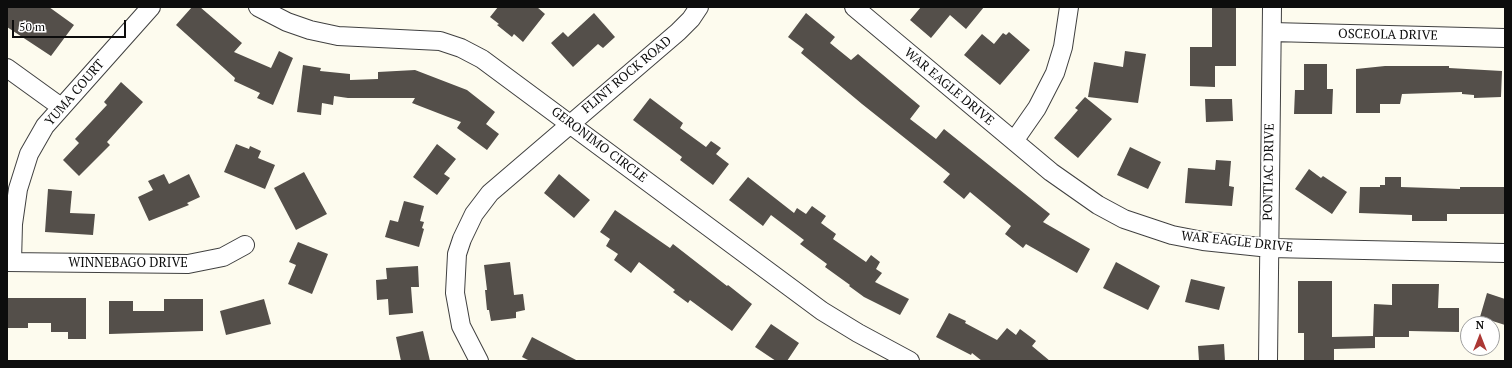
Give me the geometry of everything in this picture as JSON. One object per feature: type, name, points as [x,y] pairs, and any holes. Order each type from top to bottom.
[{"type":"street","name":"YUMA COURT","points":[[9,262],[15,207],[23,171],[29,154],[45,126],[152,7]]},
{"type":"street","name":"GERONIMO CIRCLE","points":[[258,7],[287,22],[310,30],[354,37],[425,39],[440,41],[461,48],[482,59],[822,311],[858,333],[910,361]]},
{"type":"street","name":"FLINT ROCK ROAD","points":[[479,361],[461,326],[454,294],[455,270],[462,239],[474,214],[490,193],[678,32],[691,19],[699,7]]},
{"type":"street","name":"WAR EAGLE DRIVE","points":[[854,7],[1071,187],[1098,205],[1124,219],[1172,235],[1203,241],[1270,248],[1505,253]]},
{"type":"street","points":[[1014,141],[1037,108],[1055,73],[1063,47],[1069,7]]},
{"type":"street","name":"PONTIAC DRIVE","points":[[1268,361],[1270,248],[1268,233],[1272,7]]},
{"type":"street","name":"OSCEOLA DRIVE","points":[[1272,32],[1505,38]]},
{"type":"street","points":[[7,68],[61,107]]},
{"type":"street","name":"WINNEBAGO DRIVE","points":[[9,262],[188,264],[223,257],[245,245]]},
{"type":"building","points":[[7,7],[49,7],[74,25],[51,56],[7,27]]},
{"type":"building","points":[[192,7],[200,7],[242,43],[234,52],[271,68],[279,51],[293,58],[273,105],[257,98],[260,93],[234,81],[235,78],[176,25]]},
{"type":"building","points":[[498,7],[537,7],[545,14],[523,42],[514,34],[512,37],[497,25],[499,24],[490,17]]},
{"type":"building","points":[[921,7],[984,7],[966,29],[950,15],[931,38],[910,20]]},
{"type":"building","points":[[1212,7],[1236,7],[1236,66],[1215,66],[1215,87],[1190,86],[1190,47],[1212,47]]},
{"type":"building","points":[[594,13],[615,37],[603,48],[598,44],[573,67],[551,43],[563,32],[568,37]]},
{"type":"building","points":[[806,13],[835,37],[830,43],[851,60],[858,54],[920,106],[910,119],[936,139],[944,129],[1050,214],[1043,222],[1090,249],[1077,273],[1026,244],[1023,248],[1005,234],[1011,226],[970,192],[964,199],[943,182],[950,174],[801,53],[804,49],[788,37]]},
{"type":"building","points":[[1009,32],[1030,50],[1000,85],[964,55],[982,34],[994,44],[1003,33],[1006,35]]},
{"type":"building","points":[[1125,51],[1146,54],[1138,103],[1088,97],[1094,62],[1123,67]]},
{"type":"building","points":[[1304,64],[1327,64],[1327,89],[1333,89],[1332,114],[1294,114],[1295,90],[1304,90]]},
{"type":"building","points":[[303,65],[321,68],[320,71],[350,74],[350,80],[378,79],[378,72],[415,70],[467,90],[495,112],[486,124],[499,134],[487,150],[457,128],[461,122],[412,103],[415,98],[348,98],[334,96],[333,105],[322,103],[321,115],[297,112]]},
{"type":"building","points":[[1385,66],[1449,66],[1449,68],[1502,71],[1501,97],[1474,98],[1474,95],[1462,94],[1462,92],[1402,94],[1400,104],[1380,104],[1380,113],[1356,113],[1356,69]]},
{"type":"building","points":[[121,82],[143,102],[107,142],[110,145],[79,176],[63,160],[79,143],[75,139],[107,105],[104,102]]},
{"type":"building","points":[[1085,97],[1112,119],[1078,158],[1054,138],[1078,110],[1075,108]]},
{"type":"building","points":[[650,98],[683,123],[680,128],[706,147],[711,141],[721,148],[716,154],[729,164],[713,185],[680,160],[682,157],[633,120]]},
{"type":"building","points":[[1205,99],[1232,99],[1233,121],[1206,122]]},
{"type":"building","points":[[236,144],[249,149],[250,146],[261,151],[258,158],[275,165],[265,189],[224,172]]},
{"type":"building","points":[[437,144],[456,159],[444,174],[450,178],[437,195],[413,177]]},
{"type":"building","points":[[1130,147],[1161,162],[1148,189],[1117,175]]},
{"type":"building","points":[[1216,160],[1231,161],[1229,186],[1234,187],[1232,206],[1185,203],[1188,168],[1215,170]]},
{"type":"building","points":[[1309,169],[1321,178],[1323,176],[1347,192],[1332,214],[1295,189]]},
{"type":"building","points":[[304,172],[327,214],[296,230],[274,188]]},
{"type":"building","points":[[164,174],[169,184],[189,174],[200,197],[187,203],[189,205],[149,221],[138,197],[153,190],[148,181]]},
{"type":"building","points":[[559,174],[590,200],[574,218],[544,193]]},
{"type":"building","points":[[748,177],[794,213],[797,208],[806,214],[812,206],[826,216],[821,223],[836,234],[833,239],[866,262],[871,255],[880,262],[876,269],[882,273],[875,282],[909,299],[900,315],[864,297],[849,286],[850,285],[825,267],[827,264],[800,244],[804,240],[771,215],[763,226],[729,200]]},
{"type":"building","points":[[1385,177],[1401,177],[1401,187],[1460,189],[1460,187],[1505,187],[1505,214],[1447,214],[1447,221],[1412,221],[1412,215],[1359,213],[1360,187],[1380,187],[1380,185],[1385,185]]},
{"type":"building","points":[[48,189],[72,191],[70,213],[95,214],[93,235],[45,232]]},
{"type":"building","points":[[404,201],[424,206],[420,221],[424,222],[422,228],[424,229],[419,247],[385,237],[390,220],[398,222]]},
{"type":"building","points":[[615,210],[670,248],[673,244],[752,304],[732,331],[690,300],[688,303],[673,292],[675,290],[639,262],[631,273],[614,260],[618,254],[606,246],[610,239],[600,232]]},
{"type":"building","points":[[298,242],[328,254],[312,294],[288,284],[296,265],[289,262]]},
{"type":"building","points":[[510,262],[514,295],[523,294],[525,310],[516,312],[516,318],[491,321],[489,310],[487,310],[485,290],[487,290],[484,265]]},
{"type":"building","points":[[1116,262],[1160,286],[1148,310],[1103,288]]},
{"type":"building","points":[[418,266],[419,287],[411,287],[413,313],[389,315],[388,299],[377,300],[376,280],[387,279],[386,268]]},
{"type":"building","points":[[1191,279],[1225,287],[1219,310],[1185,302]]},
{"type":"building","points":[[1298,281],[1332,281],[1332,337],[1373,336],[1374,304],[1392,305],[1392,284],[1439,284],[1438,308],[1459,308],[1459,332],[1409,331],[1409,337],[1375,337],[1375,348],[1334,349],[1334,361],[1304,361],[1304,333],[1298,333]]},
{"type":"building","points":[[1487,293],[1505,299],[1505,325],[1500,323],[1500,316],[1480,316]]},
{"type":"building","points":[[7,298],[86,298],[86,339],[68,339],[68,332],[51,332],[51,323],[28,323],[28,328],[7,328]]},
{"type":"building","points":[[164,299],[203,299],[203,331],[109,334],[109,301],[133,301],[133,311],[164,311]]},
{"type":"building","points":[[264,299],[271,324],[226,335],[220,311]]},
{"type":"building","points":[[949,313],[966,321],[965,323],[997,340],[1007,328],[1016,335],[1020,329],[1036,341],[1032,346],[1050,361],[982,361],[972,353],[971,355],[936,337]]},
{"type":"building","points":[[771,324],[799,343],[787,361],[776,361],[755,347]]},
{"type":"building","points":[[423,331],[430,361],[401,361],[396,337]]},
{"type":"building","points":[[532,337],[578,361],[530,361],[522,357]]},
{"type":"building","points":[[1224,344],[1225,361],[1199,361],[1198,346]]}]
